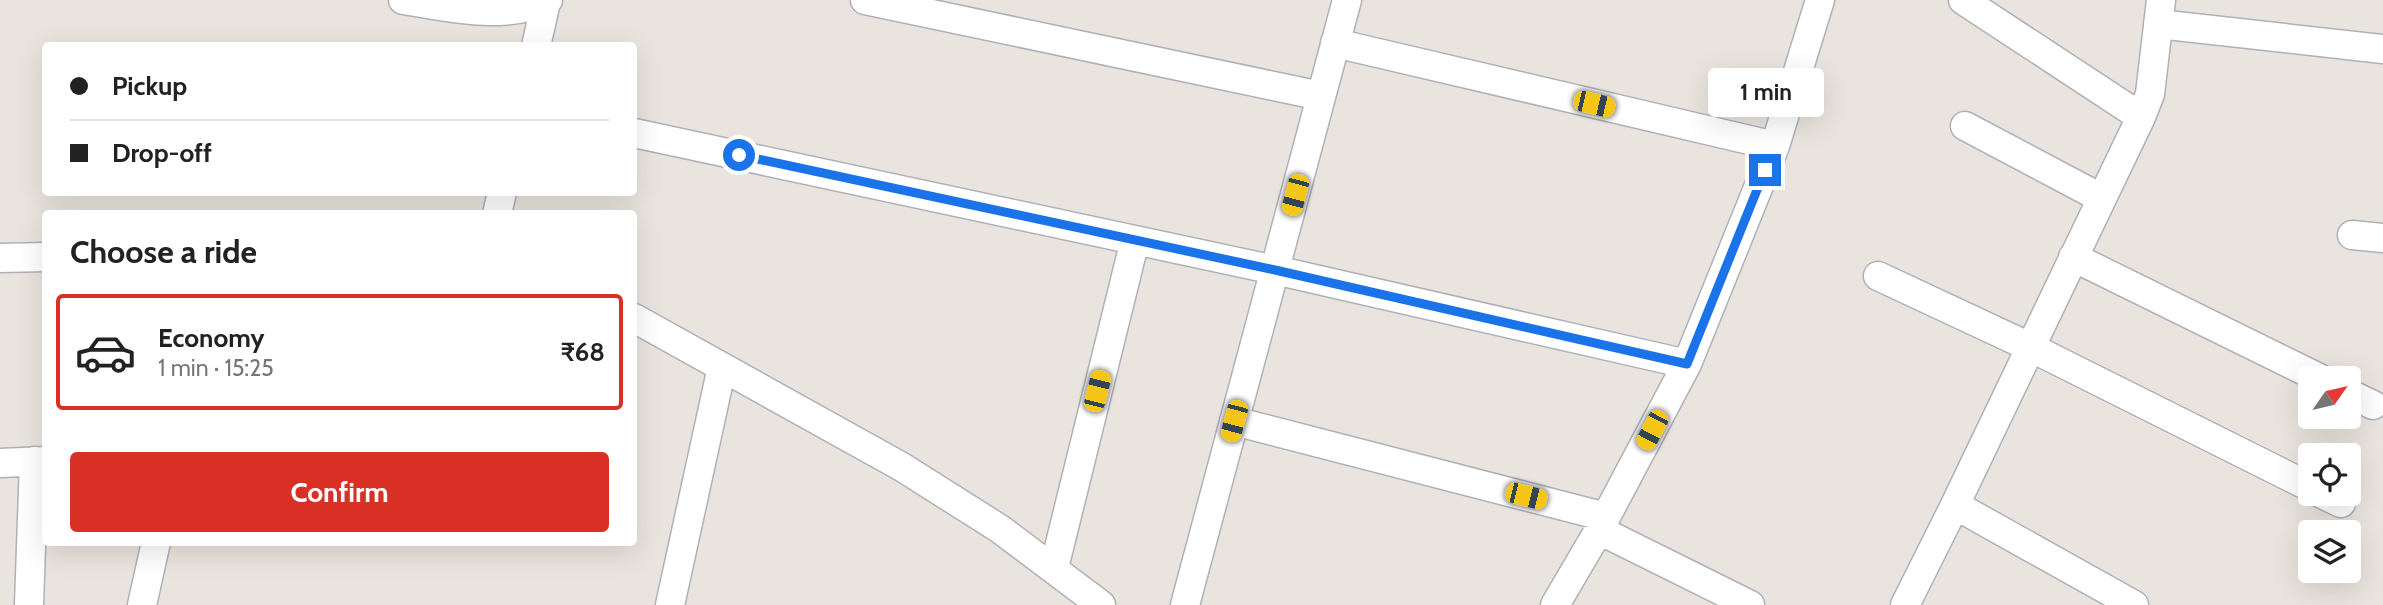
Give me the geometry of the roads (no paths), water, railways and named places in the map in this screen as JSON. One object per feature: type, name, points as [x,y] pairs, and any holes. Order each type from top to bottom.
[{"type":"street","points":[[403,0],[486,12],[514,10],[547,1],[537,42]]},
{"type":"street","points":[[865,0],[1321,96]]},
{"type":"street","points":[[1185,605],[1347,0]]},
{"type":"street","points":[[1555,605],[1602,524],[1687,364],[1775,146],[1820,0]]},
{"type":"street","points":[[1964,0],[2141,117]]},
{"type":"street","points":[[1905,605],[2141,117],[2150,94],[2160,12],[2383,49]]},
{"type":"street","points":[[1335,43],[1775,146]]},
{"type":"street","points":[[1965,126],[2101,198]]},
{"type":"street","points":[[637,134],[1275,270],[1687,364]]},
{"type":"street","points":[[2352,235],[2383,238]]},
{"type":"street","points":[[1054,568],[1135,240]]},
{"type":"street","points":[[0,258],[42,257]]},
{"type":"street","points":[[2073,257],[2298,368]]},
{"type":"street","points":[[1878,276],[2030,347],[2298,481]]},
{"type":"street","points":[[637,320],[902,467],[1000,529],[1101,605]]},
{"type":"street","points":[[670,605],[722,367]]},
{"type":"street","points":[[1234,421],[1602,524],[1751,605]]},
{"type":"street","points":[[0,463],[40,461],[29,605]]},
{"type":"street","points":[[1955,505],[2134,605]]},
{"type":"street","points":[[142,605],[155,546]]}]
